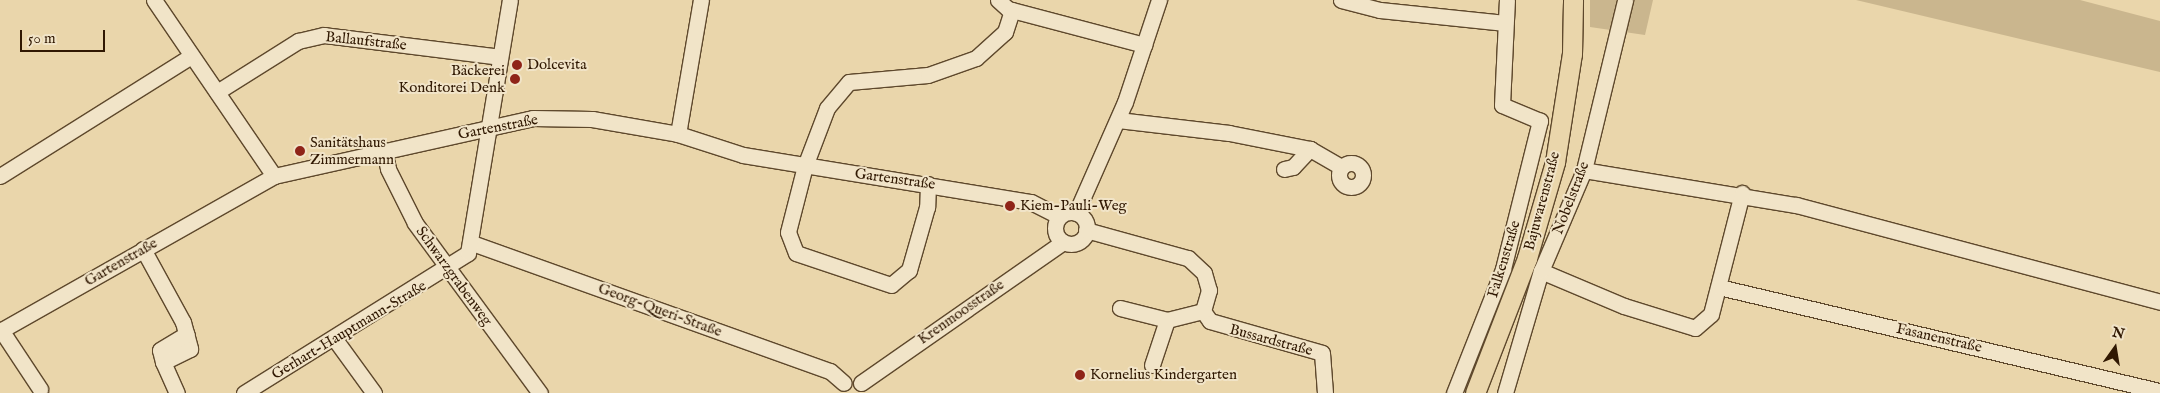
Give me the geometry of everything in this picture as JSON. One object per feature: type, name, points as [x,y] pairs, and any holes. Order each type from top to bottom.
[{"type":"main road","name":"Bajuwarenstraße","points":[[1476,393],[1527,258],[1555,162],[1572,54],[1573,0]]},
{"type":"street","points":[[154,0],[190,57],[217,92],[274,176]]},
{"type":"street","points":[[472,243],[510,0]]},
{"type":"street","points":[[678,134],[701,0]]},
{"type":"street","points":[[998,0],[1012,10],[1144,45]]},
{"type":"street","points":[[1076,213],[1118,120],[1159,0]]},
{"type":"street","points":[[1341,0],[1380,10],[1505,23],[1507,0]]},
{"type":"street","name":"Nobelstraße","points":[[1505,393],[1541,271],[1584,170],[1625,0]]},
{"type":"street","points":[[928,184],[927,207],[910,270],[891,285],[796,253],[788,232],[805,166],[827,108],[849,82],[928,75],[976,58],[1005,32],[1012,10]]},
{"type":"street","name":"Falkenstraße","points":[[1454,393],[1503,269],[1540,121],[1502,105],[1505,23]]},
{"type":"street","name":"Ballaufstraße","points":[[217,92],[298,41],[324,35],[500,57]]},
{"type":"street","points":[[0,176],[190,57]]},
{"type":"street","name":"Gartenstraße","points":[[1,331],[274,176],[533,118],[561,118],[678,134],[743,155],[1031,202],[1059,216]]},
{"type":"street","points":[[1118,120],[1228,133],[1310,149],[1341,167]]},
{"type":"street","points":[[1284,169],[1293,167],[1310,149]]},
{"type":"street","name":"Schwarzgrabenweg","points":[[384,151],[388,169],[415,223],[447,270],[540,393]]},
{"type":"street","points":[[1584,170],[1742,193],[2160,302]]},
{"type":"street","points":[[1541,271],[1624,306],[1695,328],[1711,314],[1742,193]]},
{"type":"street","points":[[1076,213],[1085,220],[1086,230],[1078,242],[1063,242],[1055,230],[1059,216],[1076,213]]},
{"type":"street","points":[[1086,230],[1188,258],[1204,273],[1209,290],[1203,310],[1167,320],[1120,308]]},
{"type":"street","name":"Krenmoosstraße","points":[[865,388],[1063,242]]},
{"type":"street","name":"Gerhart-Hauptmann-Straße","points":[[244,393],[447,270],[468,253],[472,243]]},
{"type":"street","name":"Georg-Queri-Straße","points":[[472,243],[830,371],[841,388]]},
{"type":"street","points":[[143,249],[187,334],[190,348],[163,362],[177,393]]},
{"type":"street","name":"Fasanenstraße","points":[[1719,287],[2160,391]]},
{"type":"street","name":"Bussardstraße","points":[[1203,310],[1210,321],[1230,329],[1322,353],[1325,393]]},
{"type":"street","points":[[1152,365],[1167,320]]},
{"type":"street","points":[[1,331],[40,389]]},
{"type":"street","points":[[334,338],[374,393]]},
{"type":"street","points":[[841,388],[865,388]]},
{"type":"shaded area","points":[[1590,0],[1653,0],[1645,35],[1590,27]]},
{"type":"shaded area","points":[[1856,0],[2080,0],[2160,21],[2160,72]]},
{"type":"place","name":"Dolcevita","points":[[517,65]]},
{"type":"place","name":"Bäckerei Konditorei Denk","points":[[515,79]]},
{"type":"place","name":"Sanitätshaus Zimmermann","points":[[300,151]]},
{"type":"place","name":"Kiem-Pauli-Weg","points":[[1010,206]]},
{"type":"place","name":"Kornelius Kindergarten","points":[[1080,375]]}]
